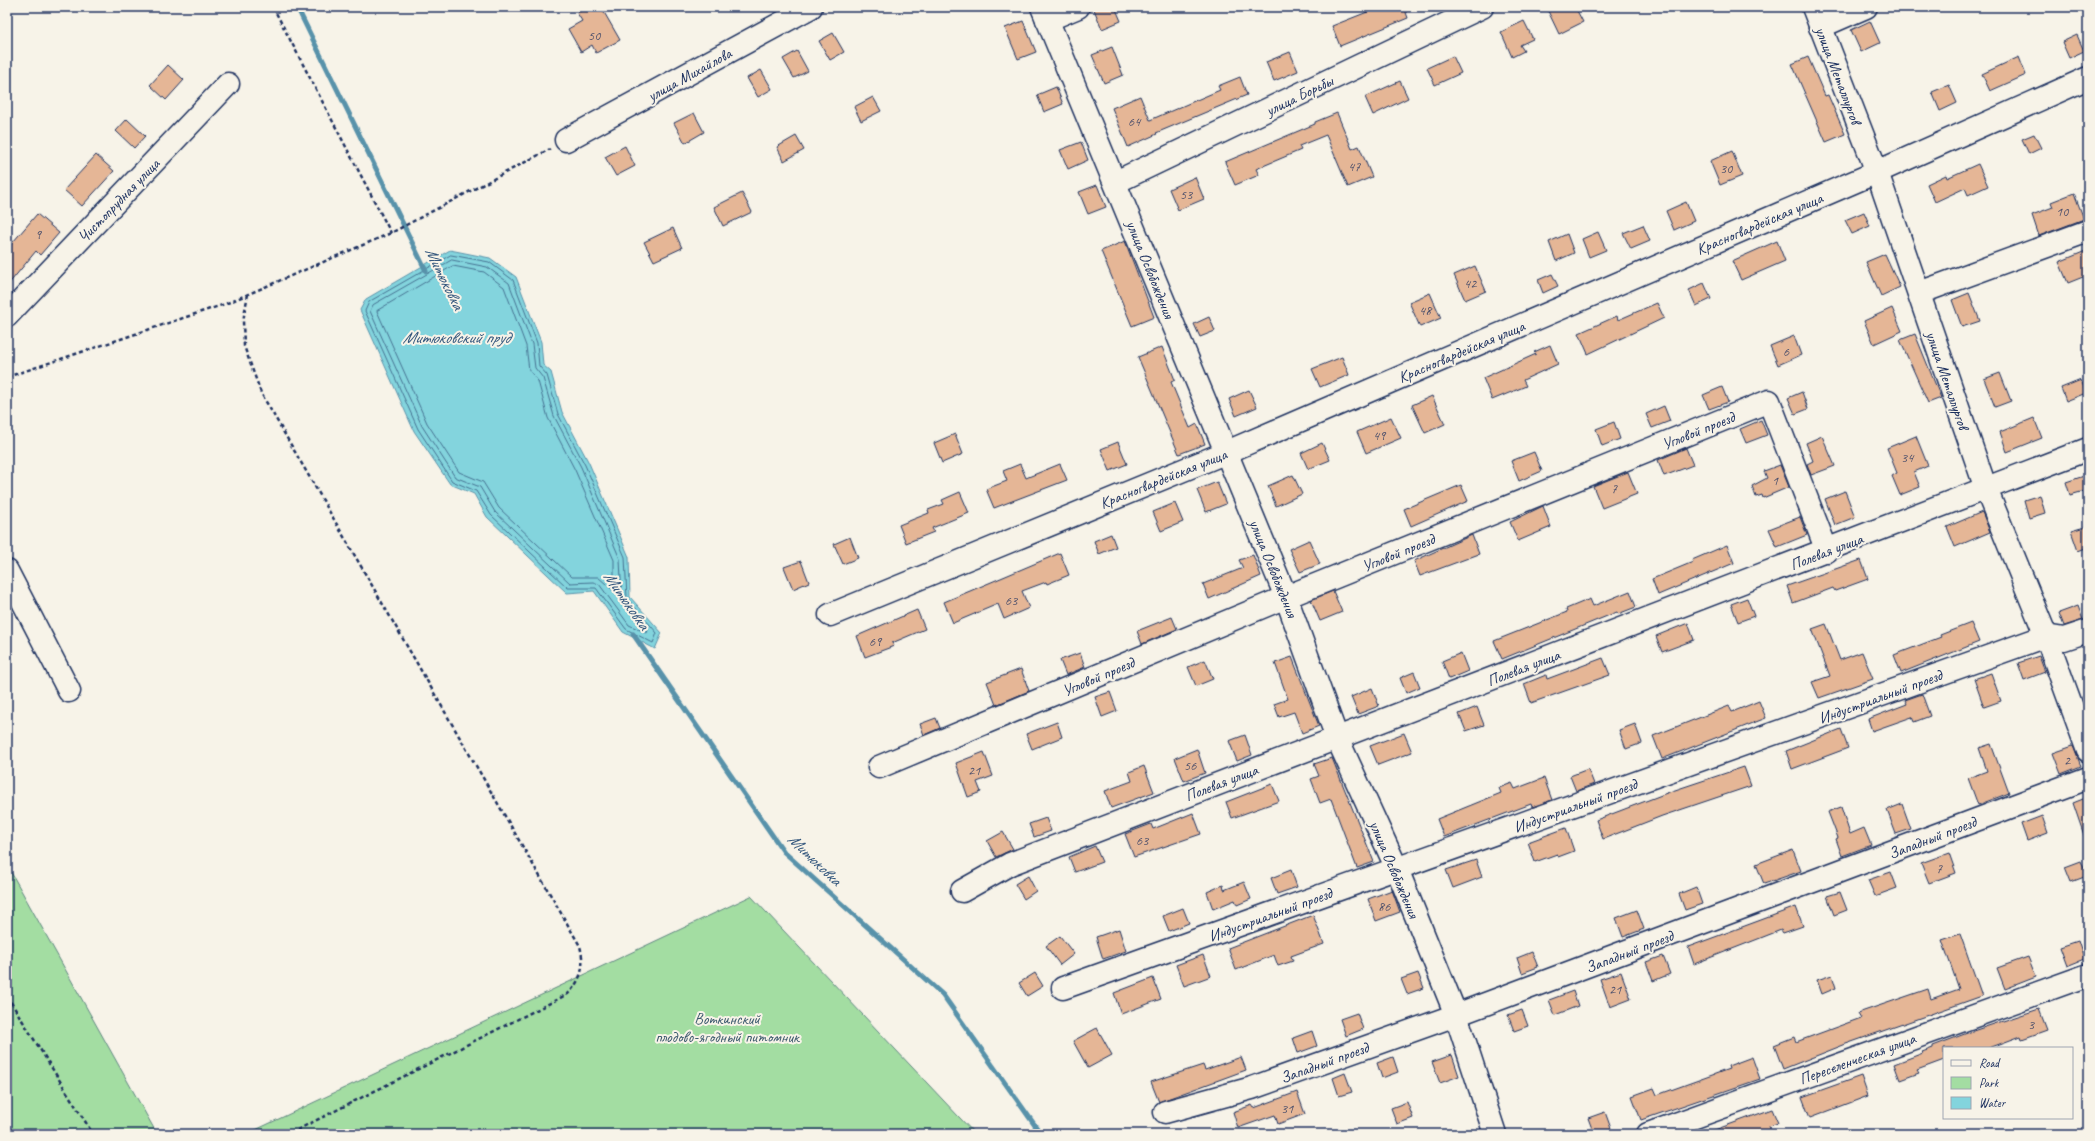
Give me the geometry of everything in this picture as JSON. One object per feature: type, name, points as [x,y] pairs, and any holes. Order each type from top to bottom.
[{"type":"street","name":"улица Михайлова","points":[[566,140],[811,7]]},
{"type":"street","points":[[1044,14],[1078,7]]},
{"type":"street","name":"улица Борьбы","points":[[1116,182],[1482,7]]},
{"type":"street","name":"улица Металлургов","points":[[1813,7],[1877,172],[1986,489],[2046,636],[2088,750]]},
{"type":"street","points":[[1820,27],[1866,7]]},
{"type":"street","name":"улица Освобождения","points":[[1044,14],[1116,182],[1286,597],[1337,738],[1397,869],[1456,1016],[1494,1134]]},
{"type":"street","name":"Красногвардейская улица","points":[[830,615],[1227,452],[1877,172],[2088,78]]},
{"type":"street","name":"Чистопрудная улица","points":[[7,316],[228,84]]},
{"type":"street","points":[[1918,293],[2088,231]]},
{"type":"street","name":"Угловой проезд","points":[[879,767],[1286,597],[1769,401],[1827,551]]},
{"type":"street","name":"Полевая улица","points":[[962,891],[1010,864],[1827,551],[2088,449]]},
{"type":"street","points":[[7,571],[69,691]]},
{"type":"street","name":"Индустриальный проезд","points":[[1063,988],[2046,636],[2064,639],[2088,631]]},
{"type":"street","name":"Западный проезд","points":[[1166,1112],[1252,1088],[1456,1016],[2088,778]]},
{"type":"street","name":"Переселенческая улица","points":[[1648,1134],[2088,975]]},
{"type":"path","points":[[273,7],[391,233]]},
{"type":"path","points":[[7,377],[225,304],[391,233],[430,214],[566,140]]},
{"type":"path","points":[[248,294],[243,322],[244,346],[261,393],[580,946],[583,957],[583,969],[577,984],[568,994],[289,1134]]},
{"type":"path","points":[[7,996],[93,1134]]},
{"type":"green space","points":[[7,865],[157,1134],[7,1134]]},
{"type":"green space","name":"Воткинский плодово-ягодный питомник","points":[[751,896],[975,1134],[247,1134]]},
{"type":"water","name":"Митюковский пруд","points":[[450,250],[490,258],[516,277],[541,342],[543,365],[551,372],[562,412],[589,463],[629,557],[630,597],[662,633],[655,649],[623,632],[594,591],[567,593],[487,517],[474,494],[450,484],[414,431],[360,310],[366,299]]},
{"type":"building","points":[[587,7],[601,7],[620,40],[596,53],[592,45],[581,52],[568,29],[582,21],[577,13]]},
{"type":"building","points":[[1093,7],[1115,7],[1121,21],[1102,29]]},
{"type":"building","points":[[1380,7],[1404,7],[1408,18],[1340,46],[1332,26]]},
{"type":"building","points":[[1556,7],[1575,7],[1583,22],[1559,34],[1548,11]]},
{"type":"building","points":[[1023,21],[1036,52],[1018,59],[1005,28]]},
{"type":"building","points":[[1524,21],[1533,39],[1520,45],[1524,51],[1512,57],[1501,32]]},
{"type":"building","points":[[1870,21],[1880,43],[1861,52],[1851,30]]},
{"type":"building","points":[[833,33],[844,52],[830,60],[819,41]]},
{"type":"building","points":[[2077,35],[2084,51],[2069,58],[2062,42]]},
{"type":"building","points":[[1112,47],[1123,75],[1104,83],[1092,55]]},
{"type":"building","points":[[797,51],[808,71],[794,78],[783,59]]},
{"type":"building","points":[[1290,52],[1298,71],[1274,81],[1266,62]]},
{"type":"building","points":[[1453,56],[1461,73],[1435,85],[1427,68]]},
{"type":"building","points":[[1808,57],[1825,96],[1828,95],[1845,134],[1826,142],[1792,64]]},
{"type":"building","points":[[2019,57],[2026,75],[1990,91],[1982,74]]},
{"type":"building","points":[[168,65],[184,80],[166,100],[150,85]]},
{"type":"building","points":[[761,70],[772,89],[758,97],[747,78]]},
{"type":"building","points":[[1240,77],[1247,95],[1156,133],[1157,134],[1128,147],[1112,108],[1140,96],[1150,120],[1220,90],[1218,86]]},
{"type":"building","points":[[1400,81],[1408,98],[1373,115],[1365,97]]},
{"type":"building","points":[[1949,85],[1957,103],[1940,111],[1932,92]]},
{"type":"building","points":[[1056,87],[1063,104],[1044,112],[1037,95]]},
{"type":"building","points":[[873,97],[881,111],[861,121],[854,107]]},
{"type":"building","points":[[694,113],[704,132],[685,143],[674,123]]},
{"type":"building","points":[[1337,113],[1352,149],[1359,146],[1372,177],[1348,187],[1326,135],[1299,146],[1301,150],[1256,169],[1259,175],[1235,185],[1225,162],[1315,124],[1315,122]]},
{"type":"building","points":[[127,119],[145,136],[134,148],[116,131]]},
{"type":"building","points":[[2034,134],[2041,148],[2029,154],[2022,139]]},
{"type":"building","points":[[796,136],[804,150],[784,161],[777,147]]},
{"type":"building","points":[[1081,142],[1088,160],[1068,169],[1060,150]]},
{"type":"building","points":[[625,146],[635,166],[616,176],[605,157]]},
{"type":"building","points":[[1732,151],[1742,176],[1720,185],[1710,161]]},
{"type":"building","points":[[96,155],[114,171],[82,206],[64,190]]},
{"type":"building","points":[[1978,164],[1988,186],[1968,195],[1965,188],[1935,202],[1927,184],[1946,175],[1947,178]]},
{"type":"building","points":[[1195,177],[1204,199],[1178,210],[1169,189]]},
{"type":"building","points":[[1097,185],[1106,207],[1088,214],[1079,192]]},
{"type":"building","points":[[742,193],[752,212],[723,226],[714,207]]},
{"type":"building","points":[[2074,193],[2084,219],[2039,236],[2032,215],[2053,207],[2051,202]]},
{"type":"building","points":[[1686,202],[1694,221],[1674,230],[1666,211]]},
{"type":"building","points":[[1864,212],[1870,226],[1852,234],[1845,220]]},
{"type":"building","points":[[37,214],[59,233],[40,255],[36,251],[7,286],[7,249]]},
{"type":"building","points":[[1643,225],[1650,241],[1631,249],[1623,233]]},
{"type":"building","points":[[673,228],[682,248],[654,261],[644,242]]},
{"type":"building","points":[[1598,232],[1606,250],[1589,257],[1582,239]]},
{"type":"building","points":[[1567,234],[1574,253],[1556,261],[1549,242]]},
{"type":"building","points":[[1125,241],[1154,317],[1132,326],[1101,251]]},
{"type":"building","points":[[1777,241],[1785,261],[1741,280],[1732,261]]},
{"type":"building","points":[[2088,250],[2088,275],[2068,283],[2059,262]]},
{"type":"building","points":[[1885,254],[1900,287],[1881,296],[1866,262]]},
{"type":"building","points":[[1475,266],[1486,291],[1465,300],[1454,275]]},
{"type":"building","points":[[1552,274],[1558,286],[1543,293],[1538,280]]},
{"type":"building","points":[[1704,283],[1711,299],[1696,306],[1689,290]]},
{"type":"building","points":[[1430,293],[1441,318],[1420,327],[1409,302]]},
{"type":"building","points":[[1969,293],[1980,321],[1962,327],[1952,300]]},
{"type":"building","points":[[1657,303],[1664,318],[1588,354],[1579,333],[1617,316],[1618,320]]},
{"type":"building","points":[[1892,308],[1902,331],[1874,344],[1864,321]]},
{"type":"building","points":[[1209,317],[1215,331],[1200,337],[1194,324]]},
{"type":"building","points":[[1915,334],[1941,398],[1928,403],[1900,340]]},
{"type":"building","points":[[1794,336],[1801,355],[1778,365],[1770,346]]},
{"type":"building","points":[[1550,345],[1558,364],[1523,380],[1526,386],[1492,400],[1483,378],[1536,354],[1534,352]]},
{"type":"building","points":[[1162,347],[1175,380],[1171,382],[1190,428],[1197,424],[1205,444],[1179,454],[1138,357]]},
{"type":"building","points":[[1342,357],[1349,375],[1320,387],[1312,369]]},
{"type":"building","points":[[2000,373],[2011,401],[1995,407],[1984,379]]},
{"type":"building","points":[[2081,380],[2086,393],[2066,401],[2061,388]]},
{"type":"building","points":[[1722,387],[1728,402],[1709,409],[1703,395]]},
{"type":"building","points":[[1249,390],[1257,407],[1236,416],[1229,399]]},
{"type":"building","points":[[1802,392],[1808,409],[1795,414],[1788,398]]},
{"type":"building","points":[[1432,396],[1445,424],[1425,433],[1412,405]]},
{"type":"building","points":[[1664,406],[1670,421],[1652,428],[1646,414]]},
{"type":"building","points":[[1391,417],[1401,438],[1366,453],[1357,432]]},
{"type":"building","points":[[2034,418],[2042,438],[2007,452],[2000,432]]},
{"type":"building","points":[[1761,420],[1767,435],[1746,443],[1740,429]]},
{"type":"building","points":[[1614,422],[1620,439],[1602,446],[1596,429]]},
{"type":"building","points":[[955,434],[963,454],[942,463],[934,443]]},
{"type":"building","points":[[1822,436],[1835,466],[1811,475],[1807,464],[1813,461],[1806,443]]},
{"type":"building","points":[[1916,436],[1928,466],[1914,472],[1920,487],[1900,495],[1892,476],[1897,473],[1887,448]]},
{"type":"building","points":[[1118,442],[1127,464],[1110,471],[1101,449]]},
{"type":"building","points":[[1322,443],[1330,460],[1308,469],[1301,453]]},
{"type":"building","points":[[1686,448],[1693,465],[1664,476],[1658,460]]},
{"type":"building","points":[[1534,452],[1542,471],[1519,481],[1511,461]]},
{"type":"building","points":[[1020,464],[1026,478],[1060,464],[1067,480],[994,508],[986,489],[1007,481],[1003,471]]},
{"type":"building","points":[[1780,465],[1789,487],[1763,498],[1762,495],[1756,497],[1752,486],[1767,478],[1764,471]]},
{"type":"building","points":[[1628,472],[1637,494],[1602,508],[1593,486]]},
{"type":"building","points":[[1293,475],[1302,494],[1276,506],[1268,486]]},
{"type":"building","points":[[2084,476],[2088,490],[2070,495],[2066,482]]},
{"type":"building","points":[[1217,482],[1226,504],[1206,512],[1197,490]]},
{"type":"building","points":[[1461,485],[1468,501],[1411,526],[1404,509]]},
{"type":"building","points":[[1845,491],[1855,517],[1835,525],[1825,499]]},
{"type":"building","points":[[960,492],[969,513],[932,528],[934,532],[906,543],[899,525],[929,513],[928,510],[944,504],[942,500]]},
{"type":"building","points":[[2040,495],[2045,513],[2029,518],[2024,500]]},
{"type":"building","points":[[1175,503],[1183,522],[1161,531],[1153,512]]},
{"type":"building","points":[[1543,506],[1551,527],[1518,541],[1510,522]]},
{"type":"building","points":[[1982,512],[1990,532],[1955,547],[1947,527]]},
{"type":"building","points":[[1800,517],[1807,535],[1777,547],[1769,529]]},
{"type":"building","points":[[2088,526],[2088,547],[2078,551],[2071,531]]},
{"type":"building","points":[[1111,534],[1116,547],[1099,554],[1094,541]]},
{"type":"building","points":[[1472,535],[1479,554],[1420,576],[1414,561]]},
{"type":"building","points":[[850,537],[858,558],[843,564],[834,544]]},
{"type":"building","points":[[1309,540],[1320,564],[1300,572],[1289,549]]},
{"type":"building","points":[[1727,545],[1734,563],[1658,595],[1652,579],[1693,562],[1692,560]]},
{"type":"building","points":[[1060,553],[1069,575],[1047,584],[1046,582],[1022,591],[1029,608],[1004,619],[998,604],[953,623],[944,602]]},
{"type":"building","points":[[1253,555],[1261,576],[1209,599],[1203,584],[1243,568],[1239,560]]},
{"type":"building","points":[[1861,560],[1868,579],[1835,591],[1833,588],[1793,603],[1787,586]]},
{"type":"building","points":[[801,561],[809,582],[793,589],[784,567]]},
{"type":"building","points":[[1333,591],[1342,612],[1320,621],[1311,600]]},
{"type":"building","points":[[1630,591],[1636,607],[1618,614],[1617,612],[1502,659],[1494,641],[1567,612],[1566,609],[1590,599],[1593,606]]},
{"type":"building","points":[[1747,598],[1754,616],[1738,622],[1731,604]]},
{"type":"building","points":[[2078,606],[2083,620],[2064,626],[2059,613]]},
{"type":"building","points":[[917,610],[925,629],[892,643],[894,646],[865,657],[857,636]]},
{"type":"building","points":[[1172,617],[1177,629],[1142,644],[1137,631]]},
{"type":"building","points":[[1688,623],[1694,640],[1662,652],[1656,636]]},
{"type":"building","points":[[1971,623],[1979,642],[1901,673],[1894,655],[1941,637],[1940,635]]},
{"type":"building","points":[[1826,624],[1840,660],[1862,652],[1873,679],[1819,698],[1812,682],[1830,676],[1812,629]]},
{"type":"building","points":[[1080,653],[1085,667],[1066,675],[1060,660]]},
{"type":"building","points":[[1461,653],[1468,671],[1449,679],[1442,661]]},
{"type":"building","points":[[2039,656],[2045,672],[2024,680],[2018,663]]},
{"type":"building","points":[[1292,657],[1319,726],[1302,733],[1294,712],[1279,717],[1274,704],[1288,699],[1275,663]]},
{"type":"building","points":[[1603,658],[1610,675],[1531,703],[1524,684],[1546,675],[1547,679]]},
{"type":"building","points":[[1205,660],[1213,679],[1196,686],[1188,667]]},
{"type":"building","points":[[1021,669],[1029,691],[996,705],[987,682]]},
{"type":"building","points":[[1414,672],[1420,687],[1406,693],[1400,678]]},
{"type":"building","points":[[1991,673],[2001,701],[1984,707],[1974,679]]},
{"type":"building","points":[[1372,688],[1379,706],[1358,714],[1351,697]]},
{"type":"building","points":[[1110,692],[1117,711],[1102,717],[1095,697]]},
{"type":"building","points":[[1922,694],[1930,716],[1914,722],[1912,717],[1872,731],[1868,719],[1907,704],[1905,700]]},
{"type":"building","points":[[1759,701],[1766,718],[1662,759],[1653,736],[1729,706],[1732,712]]},
{"type":"building","points":[[1477,707],[1484,725],[1466,731],[1459,714]]},
{"type":"building","points":[[936,718],[940,728],[924,735],[920,724]]},
{"type":"building","points":[[1057,722],[1062,737],[1032,749],[1026,734]]},
{"type":"building","points":[[1635,724],[1642,743],[1626,749],[1619,730]]},
{"type":"building","points":[[1841,729],[1848,748],[1792,769],[1786,751]]},
{"type":"building","points":[[1404,733],[1412,752],[1378,765],[1370,746]]},
{"type":"building","points":[[1245,735],[1252,755],[1237,761],[1229,741]]},
{"type":"building","points":[[1991,744],[2009,793],[1978,805],[1968,778],[1987,771],[1979,748]]},
{"type":"building","points":[[2073,746],[2081,766],[2061,774],[2053,753]]},
{"type":"building","points":[[1197,749],[1205,773],[1184,781],[1175,758]]},
{"type":"building","points":[[984,752],[993,776],[977,782],[981,792],[968,797],[956,763]]},
{"type":"building","points":[[1332,758],[1374,862],[1357,868],[1331,799],[1320,803],[1311,779],[1319,776],[1314,764]]},
{"type":"building","points":[[1144,766],[1154,792],[1111,808],[1105,791],[1132,781],[1129,772]]},
{"type":"building","points":[[1744,767],[1751,786],[1662,816],[1603,839],[1596,820],[1672,791]]},
{"type":"building","points":[[1588,769],[1594,784],[1576,791],[1570,776]]},
{"type":"building","points":[[1544,778],[1552,800],[1532,807],[1531,804],[1444,837],[1437,819],[1501,793],[1499,788],[1512,783],[1515,789]]},
{"type":"building","points":[[1272,784],[1279,801],[1232,818],[1226,802]]},
{"type":"building","points":[[2088,797],[2088,841],[2086,841],[2073,803]]},
{"type":"building","points":[[1902,804],[1911,829],[1896,834],[1887,810]]},
{"type":"building","points":[[1841,807],[1850,834],[1864,828],[1871,845],[1842,856],[1836,839],[1838,838],[1828,812]]},
{"type":"building","points":[[1193,813],[1201,834],[1134,857],[1125,834],[1151,824],[1153,829]]},
{"type":"building","points":[[2042,816],[2048,833],[2027,841],[2021,824]]},
{"type":"building","points":[[1046,818],[1051,831],[1034,837],[1029,824]]},
{"type":"building","points":[[1566,828],[1574,851],[1558,857],[1557,854],[1535,862],[1528,842]]},
{"type":"building","points":[[1003,832],[1013,849],[996,857],[987,841]]},
{"type":"building","points":[[1095,846],[1102,862],[1075,872],[1069,857]]},
{"type":"building","points":[[1793,850],[1801,871],[1764,884],[1756,864]]},
{"type":"building","points":[[1949,853],[1956,873],[1929,883],[1921,863]]},
{"type":"building","points":[[1476,860],[1482,877],[1453,888],[1446,870]]},
{"type":"building","points":[[2081,861],[2087,876],[2071,882],[2065,867]]},
{"type":"building","points":[[1291,870],[1297,887],[1277,894],[1271,878]]},
{"type":"building","points":[[1891,872],[1897,888],[1875,896],[1868,880]]},
{"type":"building","points":[[1028,876],[1036,891],[1024,899],[1015,884]]},
{"type":"building","points":[[1244,882],[1251,899],[1237,905],[1235,900],[1213,909],[1207,892],[1223,885],[1224,890]]},
{"type":"building","points":[[1696,887],[1702,904],[1685,910],[1679,894]]},
{"type":"building","points":[[1392,890],[1400,912],[1376,921],[1368,899]]},
{"type":"building","points":[[1840,892],[1847,910],[1834,915],[1827,896]]},
{"type":"building","points":[[1796,907],[1803,926],[1783,933],[1781,930],[1694,964],[1688,947]]},
{"type":"building","points":[[1183,908],[1189,923],[1169,931],[1163,916]]},
{"type":"building","points":[[1637,910],[1644,929],[1623,937],[1616,918]]},
{"type":"building","points":[[1313,915],[1324,944],[1291,956],[1293,961],[1278,966],[1274,955],[1236,970],[1228,948]]},
{"type":"building","points":[[1119,929],[1126,951],[1103,959],[1096,937]]},
{"type":"building","points":[[1960,934],[1982,996],[1846,1044],[1783,1069],[1774,1045],[1794,1037],[1796,1042],[1861,1018],[1858,1013],[1928,989],[1931,999],[1959,989],[1942,940]]},
{"type":"building","points":[[1060,936],[1074,954],[1060,965],[1046,946]]},
{"type":"building","points":[[2078,941],[2084,959],[2067,966],[2060,947]]},
{"type":"building","points":[[1532,952],[1538,967],[1522,973],[1517,958]]},
{"type":"building","points":[[1203,955],[1211,976],[1184,986],[1176,965]]},
{"type":"building","points":[[1663,956],[1670,974],[1653,981],[1646,962]]},
{"type":"building","points":[[2028,957],[2036,977],[2005,989],[1997,968]]},
{"type":"building","points":[[1621,972],[1631,999],[1610,1007],[1600,979]]},
{"type":"building","points":[[1035,973],[1043,986],[1027,996],[1019,983]]},
{"type":"building","points":[[1418,973],[1424,988],[1407,994],[1401,979]]},
{"type":"building","points":[[1832,975],[1836,988],[1822,994],[1817,980]]},
{"type":"building","points":[[1153,978],[1161,999],[1121,1014],[1114,993]]},
{"type":"building","points":[[1573,991],[1578,1006],[1555,1015],[1549,1000]]},
{"type":"building","points":[[2039,1009],[2047,1030],[2022,1039],[2021,1036],[1992,1047],[1943,1047],[1943,1060],[1917,1070],[1919,1073],[1900,1080],[1894,1064],[1923,1053],[1922,1052],[1933,1048],[1933,1046]]},
{"type":"building","points":[[1522,1010],[1528,1026],[1514,1031],[1508,1015]]},
{"type":"building","points":[[1357,1013],[1363,1029],[1346,1036],[1340,1019]]},
{"type":"building","points":[[1097,1028],[1112,1055],[1088,1068],[1073,1041]]},
{"type":"building","points":[[1312,1031],[1317,1046],[1298,1053],[1293,1038]]},
{"type":"building","points":[[1452,1055],[1459,1076],[1440,1083],[1432,1062]]},
{"type":"building","points":[[1241,1057],[1246,1070],[1159,1102],[1151,1082],[1203,1065],[1205,1070]]},
{"type":"building","points":[[1393,1057],[1398,1072],[1382,1078],[1377,1063]]},
{"type":"building","points":[[1752,1057],[1760,1079],[1641,1120],[1632,1096],[1654,1088],[1657,1095],[1729,1069],[1728,1066]]},
{"type":"building","points":[[1345,1073],[1352,1092],[1339,1096],[1333,1078]]},
{"type":"building","points":[[1861,1076],[1868,1096],[1810,1118],[1802,1097]]},
{"type":"building","points":[[1297,1092],[1305,1114],[1278,1124],[1275,1115],[1238,1128],[1233,1112],[1252,1105],[1254,1108]]},
{"type":"building","points":[[1407,1102],[1413,1118],[1397,1124],[1391,1108]]},
{"type":"building","points":[[1772,1109],[1778,1123],[1769,1126],[1772,1134],[1709,1134],[1709,1132]]},
{"type":"building","points":[[1605,1112],[1613,1134],[1594,1134],[1588,1118]]},
{"type":"waterway","name":"Митюковка","points":[[297,7],[426,271]]},
{"type":"waterway","name":"Митюковка","points":[[633,634],[784,852],[943,995],[1041,1134]]}]
